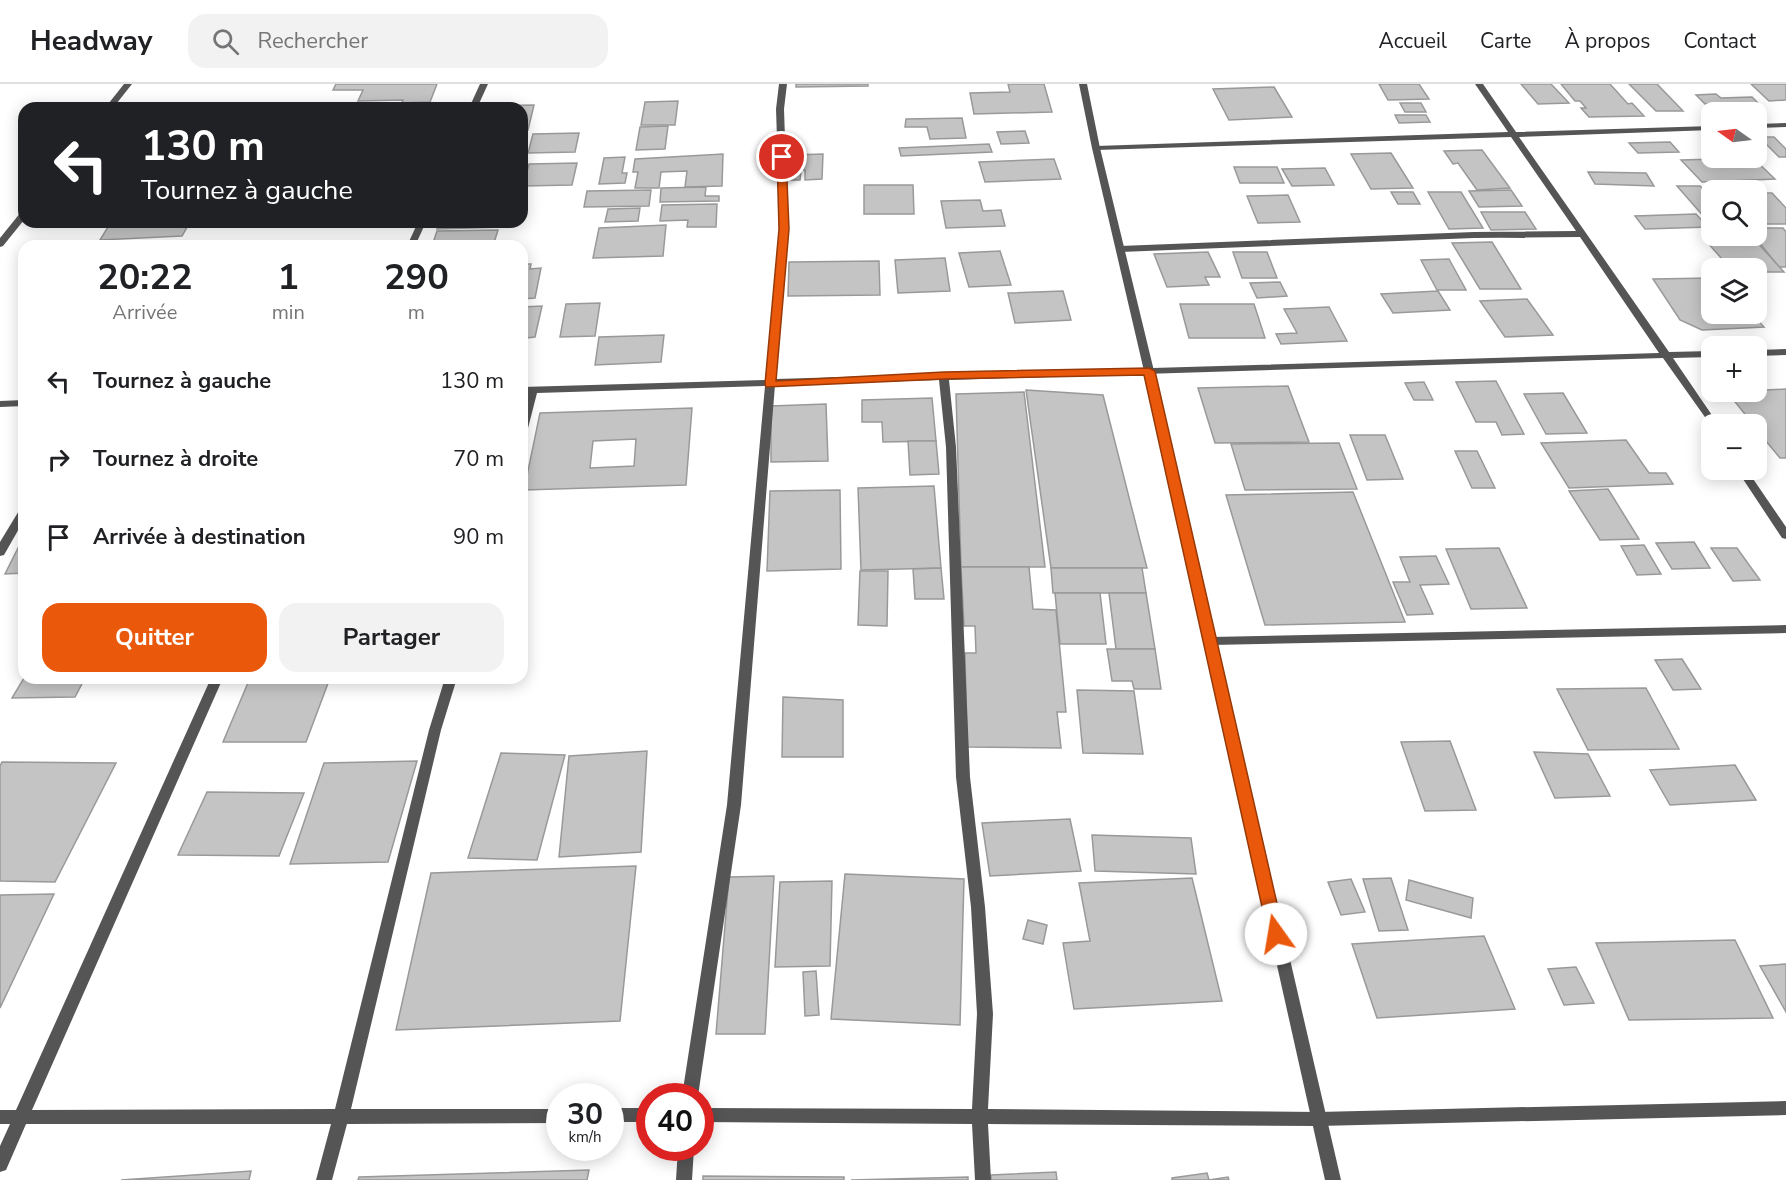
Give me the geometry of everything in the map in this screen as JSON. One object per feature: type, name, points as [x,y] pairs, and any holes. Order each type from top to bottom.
[{"type":"street","points":[[114,102],[128,84]]},
{"type":"street","points":[[476,102],[484,84]]},
{"type":"street","points":[[692,1083],[734,805],[784,229],[780,109],[783,84]]},
{"type":"street","points":[[1083,84],[1333,1180]]},
{"type":"street","points":[[1479,84],[1706,414]]},
{"type":"street","points":[[1767,125],[1786,125]]},
{"type":"street","points":[[1775,125],[1786,137]]},
{"type":"street","points":[[1096,148],[1701,128]]},
{"type":"street","points":[[0,244],[18,222]]},
{"type":"street","points":[[1120,249],[1474,235],[1581,234]]},
{"type":"street","points":[[1767,353],[1786,352]]},
{"type":"street","points":[[528,390],[1701,354]]},
{"type":"street","points":[[944,376],[951,447],[963,777],[978,907],[985,1014],[980,1116],[983,1180]]},
{"type":"street","points":[[0,404],[18,403]]},
{"type":"street","points":[[1749,480],[1786,535]]},
{"type":"street","points":[[0,552],[18,521]]},
{"type":"street","points":[[1211,641],[1786,629]]},
{"type":"street","points":[[0,1164],[214,684]]},
{"type":"street","points":[[324,1180],[435,730],[449,684]]},
{"type":"street","points":[[714,1115],[1318,1119],[1786,1108]]},
{"type":"street","points":[[0,1117],[546,1116]]},
{"type":"street","points":[[684,1180],[685,1161]]},
{"type":"building","points":[[336,84],[437,84],[430,102],[358,101],[363,90],[333,90]]},
{"type":"building","points":[[796,84],[868,84],[868,86],[796,87]]},
{"type":"building","points":[[1008,84],[1044,84],[1052,112],[974,114],[970,93],[1010,92]]},
{"type":"building","points":[[1379,84],[1419,84],[1429,99],[1388,100]]},
{"type":"building","points":[[1521,84],[1551,84],[1569,103],[1538,104]]},
{"type":"building","points":[[1561,84],[1610,84],[1628,104],[1632,103],[1644,116],[1589,117],[1581,108],[1586,108],[1580,101],[1575,101]]},
{"type":"building","points":[[1629,84],[1657,84],[1683,111],[1656,111]]},
{"type":"building","points":[[1751,84],[1786,84],[1786,100],[1769,101]]},
{"type":"building","points":[[1274,87],[1292,117],[1229,120],[1213,89]]},
{"type":"building","points":[[1716,94],[1721,98],[1752,97],[1757,102],[1703,102],[1696,95]]},
{"type":"building","points":[[678,101],[675,125],[641,125],[645,102]]},
{"type":"building","points":[[1400,103],[1421,103],[1426,112],[1405,112]]},
{"type":"building","points":[[528,105],[534,105],[528,130]]},
{"type":"building","points":[[1395,115],[1426,115],[1430,122],[1399,123]]},
{"type":"building","points":[[962,118],[966,138],[930,139],[927,127],[905,127],[906,119]]},
{"type":"building","points":[[668,126],[665,149],[636,150],[640,127]]},
{"type":"building","points":[[1025,131],[1029,143],[1001,144],[997,132]]},
{"type":"building","points":[[579,133],[575,152],[528,153],[533,134]]},
{"type":"building","points":[[1767,137],[1774,137],[1786,149],[1786,157],[1779,157],[1767,145]]},
{"type":"building","points":[[1670,142],[1679,152],[1638,153],[1629,143]]},
{"type":"building","points":[[989,144],[992,152],[901,156],[899,148]]},
{"type":"building","points":[[1482,150],[1510,188],[1477,190],[1458,163],[1453,164],[1444,151]]},
{"type":"building","points":[[1391,153],[1413,188],[1371,189],[1351,154]]},
{"type":"building","points":[[723,154],[722,186],[685,187],[687,171],[661,172],[659,188],[635,188],[638,172],[633,172],[635,159]]},
{"type":"building","points":[[823,154],[822,179],[805,180],[805,170],[801,170],[800,180],[791,180],[793,155]]},
{"type":"building","points":[[625,157],[622,173],[627,173],[625,183],[599,184],[604,158]]},
{"type":"building","points":[[1054,159],[1061,179],[985,182],[979,162]]},
{"type":"building","points":[[1701,159],[1701,168],[1763,168],[1775,179],[1701,181],[1681,160]]},
{"type":"building","points":[[577,163],[572,185],[528,186],[529,164]]},
{"type":"building","points":[[1234,167],[1277,167],[1284,183],[1240,183]]},
{"type":"building","points":[[1325,168],[1334,185],[1292,186],[1282,169]]},
{"type":"building","points":[[1588,172],[1646,173],[1654,186],[1595,184]]},
{"type":"building","points":[[864,185],[913,185],[914,214],[864,214]]},
{"type":"building","points":[[1677,186],[1701,187],[1701,213]]},
{"type":"building","points":[[706,187],[705,196],[719,196],[719,201],[660,202],[661,188]]},
{"type":"building","points":[[651,190],[649,206],[584,207],[587,191]]},
{"type":"building","points":[[1511,190],[1522,206],[1479,207],[1469,191]]},
{"type":"building","points":[[1391,192],[1413,192],[1420,204],[1398,204]]},
{"type":"building","points":[[1428,192],[1461,192],[1483,228],[1449,229]]},
{"type":"building","points":[[1767,193],[1772,193],[1786,208],[1786,224],[1767,224]]},
{"type":"building","points":[[1288,195],[1300,222],[1258,223],[1247,196]]},
{"type":"building","points":[[980,200],[983,211],[1001,210],[1005,226],[946,228],[941,201]]},
{"type":"building","points":[[717,204],[716,227],[687,227],[688,220],[660,221],[662,205]]},
{"type":"building","points":[[640,208],[638,221],[605,222],[608,209]]},
{"type":"building","points":[[1481,212],[1525,212],[1536,229],[1491,230]]},
{"type":"building","points":[[1696,214],[1701,219],[1701,227],[1645,229],[1635,216]]},
{"type":"building","points":[[666,225],[663,256],[593,258],[599,228]]},
{"type":"building","points":[[107,228],[187,228],[182,236],[100,240]]},
{"type":"building","points":[[1767,228],[1783,228],[1786,232],[1786,267],[1779,267],[1762,246],[1767,246]]},
{"type":"building","points":[[498,230],[495,240],[434,240],[437,231]]},
{"type":"building","points":[[1492,242],[1521,289],[1480,289],[1452,243]]},
{"type":"building","points":[[1710,246],[1760,246],[1784,272],[1767,272],[1767,258],[1721,258]]},
{"type":"building","points":[[1000,251],[1011,285],[969,287],[959,253]]},
{"type":"building","points":[[1208,252],[1220,277],[1205,277],[1209,285],[1167,287],[1154,254]]},
{"type":"building","points":[[1233,252],[1267,252],[1277,278],[1242,278]]},
{"type":"building","points":[[945,258],[950,291],[898,293],[895,260]]},
{"type":"building","points":[[1449,259],[1466,290],[1437,290],[1421,260]]},
{"type":"building","points":[[879,261],[880,295],[788,296],[789,262]]},
{"type":"building","points":[[528,264],[531,264],[530,269],[541,268],[535,298],[528,299]]},
{"type":"building","points":[[1701,278],[1701,324],[1761,324],[1764,327],[1702,330],[1680,320],[1653,279]]},
{"type":"building","points":[[1280,282],[1287,296],[1257,298],[1250,283]]},
{"type":"building","points":[[1063,291],[1071,320],[1015,323],[1008,293]]},
{"type":"building","points":[[1438,291],[1450,310],[1393,313],[1381,294]]},
{"type":"building","points":[[1527,299],[1553,335],[1505,337],[1480,301]]},
{"type":"building","points":[[600,303],[595,336],[560,337],[566,304]]},
{"type":"building","points":[[1180,304],[1254,304],[1265,338],[1189,338]]},
{"type":"building","points":[[542,306],[535,337],[528,338],[528,307]]},
{"type":"building","points":[[1329,307],[1347,341],[1281,344],[1276,334],[1297,333],[1284,309]]},
{"type":"building","points":[[664,335],[661,362],[595,365],[599,337]]},
{"type":"building","points":[[1496,381],[1524,434],[1502,435],[1496,422],[1476,422],[1456,382]]},
{"type":"building","points":[[1424,382],[1433,400],[1414,400],[1405,383]]},
{"type":"building","points":[[1288,386],[1309,442],[1215,443],[1198,388]]},
{"type":"building","points":[[1786,389],[1786,458],[1780,458],[1767,442],[1767,414],[1745,414],[1735,402],[1767,402],[1767,390]]},
{"type":"building","points":[[1026,390],[1103,395],[1147,568],[1051,568]]},
{"type":"building","points":[[1024,392],[1045,567],[961,567],[956,394]]},
{"type":"building","points":[[1563,393],[1587,433],[1546,434],[1524,394]]},
{"type":"building","points":[[932,398],[936,441],[883,442],[882,422],[862,422],[862,400]]},
{"type":"building","points":[[826,404],[828,461],[771,462],[771,406]]},
{"type":"building","points":[[692,408],[686,485],[528,490],[528,471],[540,413]],"holes":[[[636,439],[634,466],[590,468],[593,441]]]},
{"type":"building","points":[[1350,435],[1385,435],[1403,479],[1367,480]]},
{"type":"building","points":[[1626,440],[1649,473],[1666,473],[1673,484],[1569,488],[1541,443]]},
{"type":"building","points":[[908,441],[936,441],[939,474],[910,475]]},
{"type":"building","points":[[1339,443],[1357,489],[1245,490],[1231,444]]},
{"type":"building","points":[[1455,451],[1477,451],[1495,488],[1472,488]]},
{"type":"building","points":[[934,486],[941,568],[861,570],[858,488]]},
{"type":"building","points":[[1608,489],[1639,539],[1600,540],[1569,491]]},
{"type":"building","points":[[840,490],[841,569],[767,571],[770,491]]},
{"type":"building","points":[[1353,492],[1405,622],[1265,625],[1226,495]]},
{"type":"building","points":[[1694,542],[1710,568],[1672,569],[1656,543]]},
{"type":"building","points":[[1644,545],[1661,574],[1637,575],[1621,546]]},
{"type":"building","points":[[18,548],[18,573],[5,574]]},
{"type":"building","points":[[1499,548],[1527,608],[1471,609],[1446,549]]},
{"type":"building","points":[[1711,548],[1737,548],[1760,580],[1733,581]]},
{"type":"building","points":[[1436,556],[1449,584],[1420,585],[1433,614],[1407,615],[1393,582],[1410,582],[1400,557]]},
{"type":"building","points":[[961,567],[1029,567],[1033,609],[1056,610],[1066,712],[1057,712],[1061,748],[967,747],[965,653],[976,653],[975,626],[964,626]]},
{"type":"building","points":[[941,568],[944,599],[915,599],[913,569]]},
{"type":"building","points":[[1051,568],[1142,568],[1146,593],[1053,593]]},
{"type":"building","points":[[860,571],[888,571],[887,626],[858,625]]},
{"type":"building","points":[[1055,593],[1100,593],[1106,644],[1060,644]]},
{"type":"building","points":[[1109,593],[1146,593],[1155,649],[1116,649]]},
{"type":"building","points":[[1107,649],[1155,649],[1161,689],[1134,689],[1132,681],[1112,681]]},
{"type":"building","points":[[1682,659],[1701,689],[1673,690],[1655,660]]},
{"type":"building","points":[[20,684],[82,684],[75,697],[12,698]]},
{"type":"building","points":[[247,684],[328,684],[306,742],[223,742]]},
{"type":"building","points":[[1646,688],[1679,749],[1588,750],[1557,689]]},
{"type":"building","points":[[1077,690],[1134,691],[1143,754],[1083,753]]},
{"type":"building","points":[[783,697],[843,700],[843,757],[782,757]]},
{"type":"building","points":[[1450,741],[1476,810],[1425,811],[1401,742]]},
{"type":"building","points":[[647,751],[641,852],[559,857],[569,756]]},
{"type":"building","points":[[1534,752],[1588,754],[1610,796],[1555,798]]},
{"type":"building","points":[[501,753],[565,755],[537,860],[468,858]]},
{"type":"building","points":[[417,761],[388,862],[290,864],[324,763]]},
{"type":"building","points":[[2,762],[116,763],[55,882],[0,881],[0,766]]},
{"type":"building","points":[[1735,765],[1756,800],[1670,805],[1650,770]]},
{"type":"building","points":[[207,792],[304,793],[279,856],[178,855]]},
{"type":"building","points":[[1070,819],[1081,871],[990,876],[982,823]]},
{"type":"building","points":[[1092,835],[1191,838],[1196,874],[1095,871]]},
{"type":"building","points":[[636,866],[620,1021],[396,1030],[431,873]]},
{"type":"building","points":[[845,874],[964,879],[960,1025],[831,1019]]},
{"type":"building","points":[[774,876],[765,1034],[716,1034],[729,877]]},
{"type":"building","points":[[1192,878],[1222,1001],[1074,1009],[1063,943],[1090,941],[1079,883]]},
{"type":"building","points":[[1391,878],[1408,930],[1379,931],[1363,879]]},
{"type":"building","points":[[1351,879],[1365,912],[1341,915],[1328,882]]},
{"type":"building","points":[[1409,880],[1473,898],[1471,918],[1406,900]]},
{"type":"building","points":[[832,881],[830,966],[775,967],[780,882]]},
{"type":"building","points":[[54,894],[0,1008],[0,895]]},
{"type":"building","points":[[1028,920],[1047,925],[1043,944],[1023,939]]},
{"type":"building","points":[[1484,936],[1515,1009],[1377,1018],[1352,944]]},
{"type":"building","points":[[1735,940],[1773,1018],[1629,1020],[1596,943]]},
{"type":"building","points":[[1786,964],[1786,1012],[1760,966]]},
{"type":"building","points":[[1576,967],[1594,1003],[1564,1005],[1548,969]]},
{"type":"building","points":[[816,971],[819,1015],[805,1016],[803,972]]},
{"type":"building","points":[[589,1170],[587,1180],[358,1180],[359,1177]]},
{"type":"building","points":[[251,1171],[249,1180],[121,1180]]},
{"type":"building","points":[[1056,1172],[1057,1180],[991,1180],[991,1175]]},
{"type":"building","points":[[1207,1173],[1209,1180],[1172,1180],[1172,1178]]},
{"type":"building","points":[[703,1176],[844,1177],[844,1180],[703,1180]]},
{"type":"building","points":[[968,1177],[968,1180],[851,1180]]},
{"type":"building","points":[[1228,1177],[1229,1180],[1209,1180]]},
{"type":"route","points":[[782,157],[784,229],[770,384],[944,376],[1149,371],[1276,934]]}]
